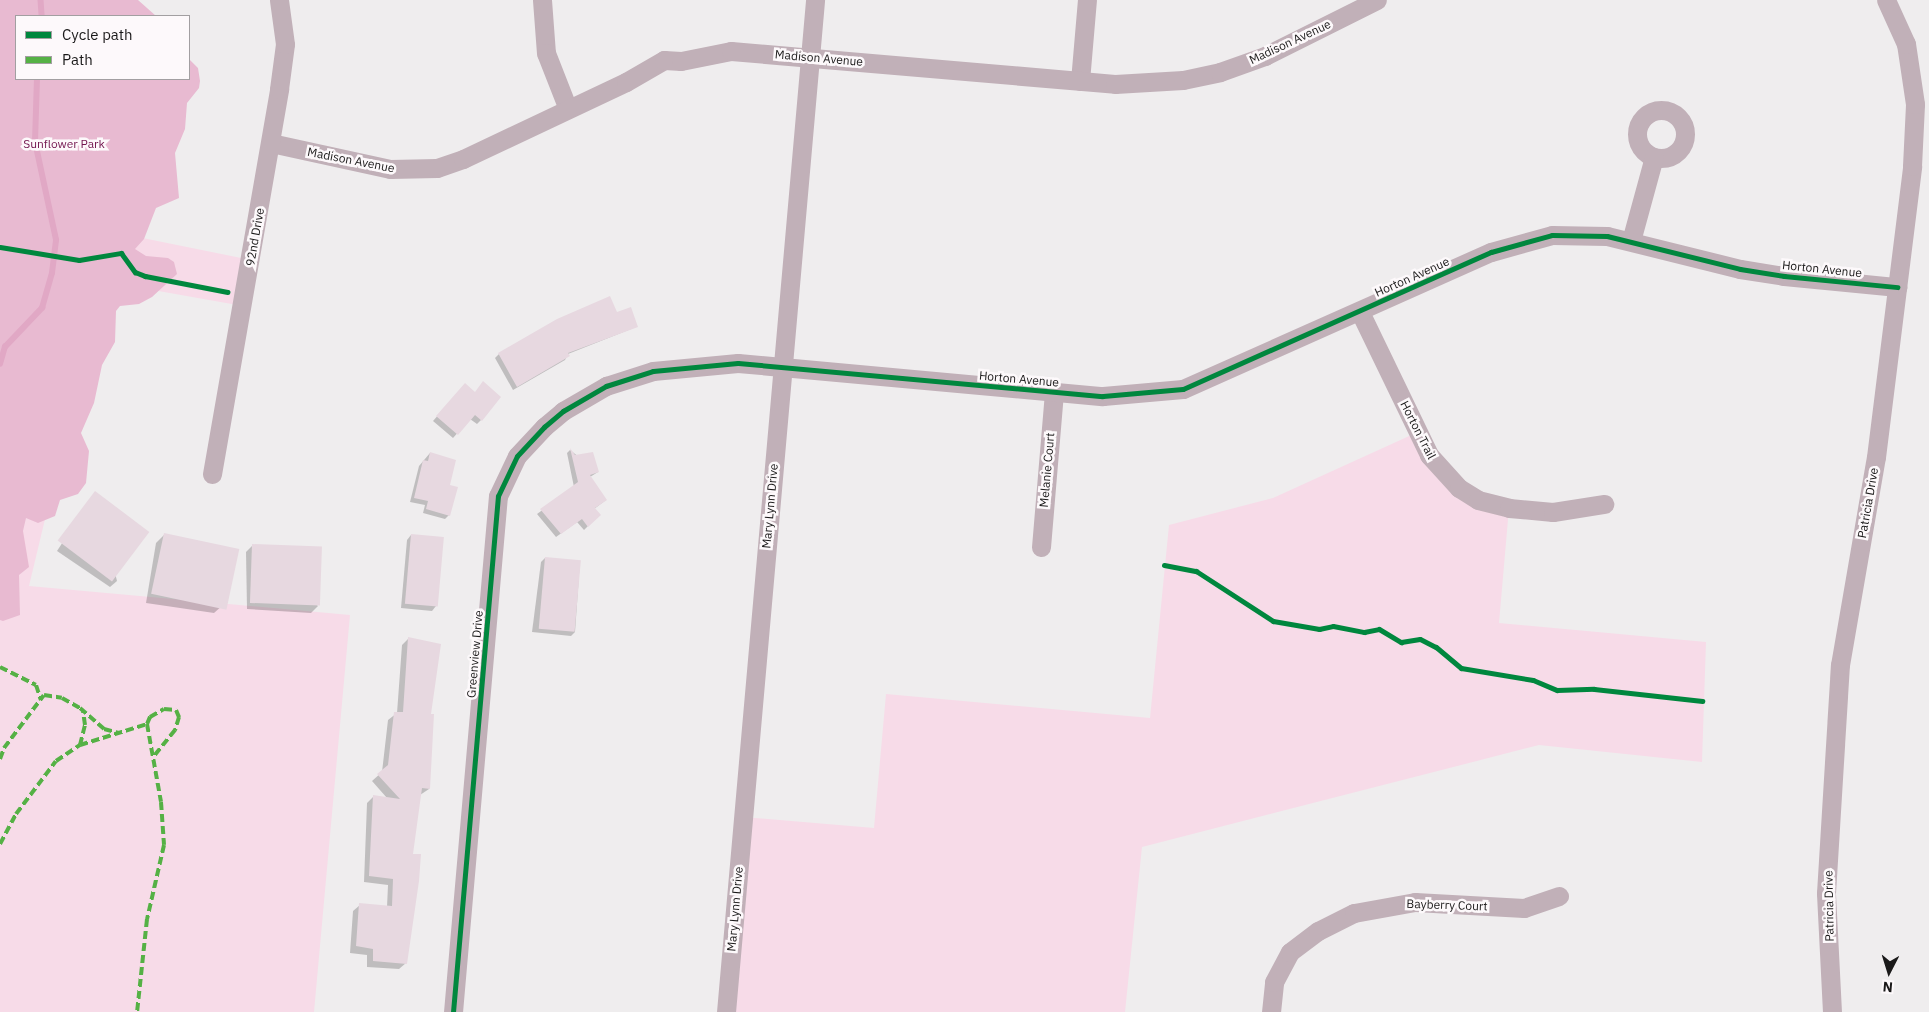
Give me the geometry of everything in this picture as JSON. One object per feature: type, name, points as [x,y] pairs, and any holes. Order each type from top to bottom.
[{"type":"street","name":"92nd Drive","points":[[212,474],[271,143],[285,44],[280,0]]},
{"type":"street","points":[[542,0],[546,54],[568,109]]},
{"type":"street","name":"Mary Lynn Drive","points":[[726,1012],[815,0]]},
{"type":"street","points":[[1080,81],[1087,0]]},
{"type":"street","name":"Madison Avenue","points":[[271,143],[390,169],[414,170],[462,159],[568,109],[664,60],[681,61],[731,51],[1080,81],[1151,84],[1220,72],[1265,56],[1377,0]]},
{"type":"street","name":"Patricia Drive","points":[[1832,1012],[1826,893],[1840,665],[1876,457],[1912,169],[1915,104],[1906,44],[1886,0]]},
{"type":"street","points":[[1631,241],[1654,157]]},
{"type":"street","name":"Horton Avenue","points":[[703,366],[738,363],[1103,396],[1183,389],[1360,312],[1491,252],[1531,238],[1573,233],[1631,241],[1776,275],[1897,287]]},
{"type":"street","name":"Horton Trail","points":[[1360,312],[1429,455],[1459,488],[1478,500],[1510,508],[1553,512],[1604,504]]},
{"type":"street","name":"Greenview Drive","points":[[453,1012],[498,496],[505,475],[517,456],[544,427],[563,411],[606,386],[653,371],[703,366]]},
{"type":"street","name":"Melanie Court","points":[[1041,547],[1054,393]]},
{"type":"street","name":"Bayberry Court","points":[[1271,1012],[1274,982],[1290,952],[1318,931],[1354,913],[1416,902],[1524,908],[1559,896]]},
{"type":"shaded area","points":[[0,0],[15,15],[15,80],[113,232],[251,260],[243,306],[102,281],[29,586],[350,615],[314,1012],[0,1012]]},
{"type":"shaded area","points":[[1418,432],[1442,473],[1509,508],[1499,623],[1706,642],[1702,762],[1539,745],[1142,847],[1125,1012],[726,1012],[743,817],[874,828],[886,694],[1150,718],[1169,525],[1273,498]]},
{"type":"green space","name":"Sunflower Park","points":[[0,0],[138,0],[155,15],[15,15],[15,80],[190,80],[190,60],[198,68],[200,81],[199,88],[187,103],[185,129],[175,153],[179,198],[156,208],[144,239],[135,249],[146,256],[168,258],[174,262],[177,274],[152,297],[139,304],[120,306],[116,311],[115,342],[102,365],[94,403],[81,433],[89,451],[86,483],[78,494],[60,500],[55,516],[38,523],[26,518],[23,531],[29,567],[19,575],[20,615],[3,621],[0,620]]},
{"type":"building","points":[[610,296],[617,312],[631,307],[638,327],[568,353],[570,356],[517,387],[498,353],[557,319]]},
{"type":"building","points":[[483,381],[501,397],[482,421],[475,415],[458,435],[436,416],[465,383],[475,392]]},
{"type":"building","points":[[570,448],[575,455],[593,452],[599,472],[590,475],[607,500],[595,508],[601,515],[588,527],[582,519],[561,534],[540,509],[578,482]]},
{"type":"building","points":[[430,452],[456,460],[450,485],[458,487],[450,516],[426,509],[428,501],[414,498],[423,460],[428,461]]},
{"type":"building","points":[[95,491],[149,532],[112,581],[58,541]]},
{"type":"building","points":[[164,533],[239,549],[226,610],[151,594]]},
{"type":"building","points":[[411,534],[444,537],[438,607],[405,604]]},
{"type":"building","points":[[252,544],[322,546],[320,605],[250,603]]},
{"type":"building","points":[[545,557],[581,560],[575,632],[539,629]]},
{"type":"building","points":[[408,637],[441,644],[431,714],[434,714],[430,789],[422,788],[413,854],[421,854],[407,964],[373,961],[373,949],[356,946],[359,903],[392,906],[393,879],[369,876],[373,795],[400,799],[377,774],[388,765],[394,712],[403,712]]},
{"type":"waterway","points":[[41,0],[42,15]]},
{"type":"waterway","points":[[0,364],[5,347],[42,308],[52,273],[56,240],[35,142],[37,80]]},
{"type":"marked path","points":[[0,667],[36,685],[41,700]]},
{"type":"marked path","points":[[0,759],[4,748],[44,695],[62,698],[80,708],[104,729],[119,733]]},
{"type":"marked path","points":[[147,724],[150,717],[164,709],[176,710],[179,717],[175,730],[153,757]]},
{"type":"marked path","points":[[80,745],[85,725],[83,711]]},
{"type":"marked path","points":[[0,844],[16,814],[56,761],[80,745],[147,724],[161,802],[164,845],[147,919],[137,1012]]},
{"type":"cycle path","points":[[453,1012],[498,496],[517,456],[544,427],[563,411],[606,386],[653,371],[738,363],[1103,396],[1183,389],[1491,252],[1552,235],[1607,236],[1740,269],[1784,276],[1897,287]]},
{"type":"cycle path","points":[[0,247],[79,260],[121,253],[135,272],[145,276],[227,292]]},
{"type":"cycle path","points":[[1164,565],[1196,571],[1273,621],[1319,629],[1333,626],[1364,632],[1379,629],[1401,642],[1420,639],[1436,647],[1461,668],[1533,680],[1557,690],[1594,689],[1702,701]]}]
